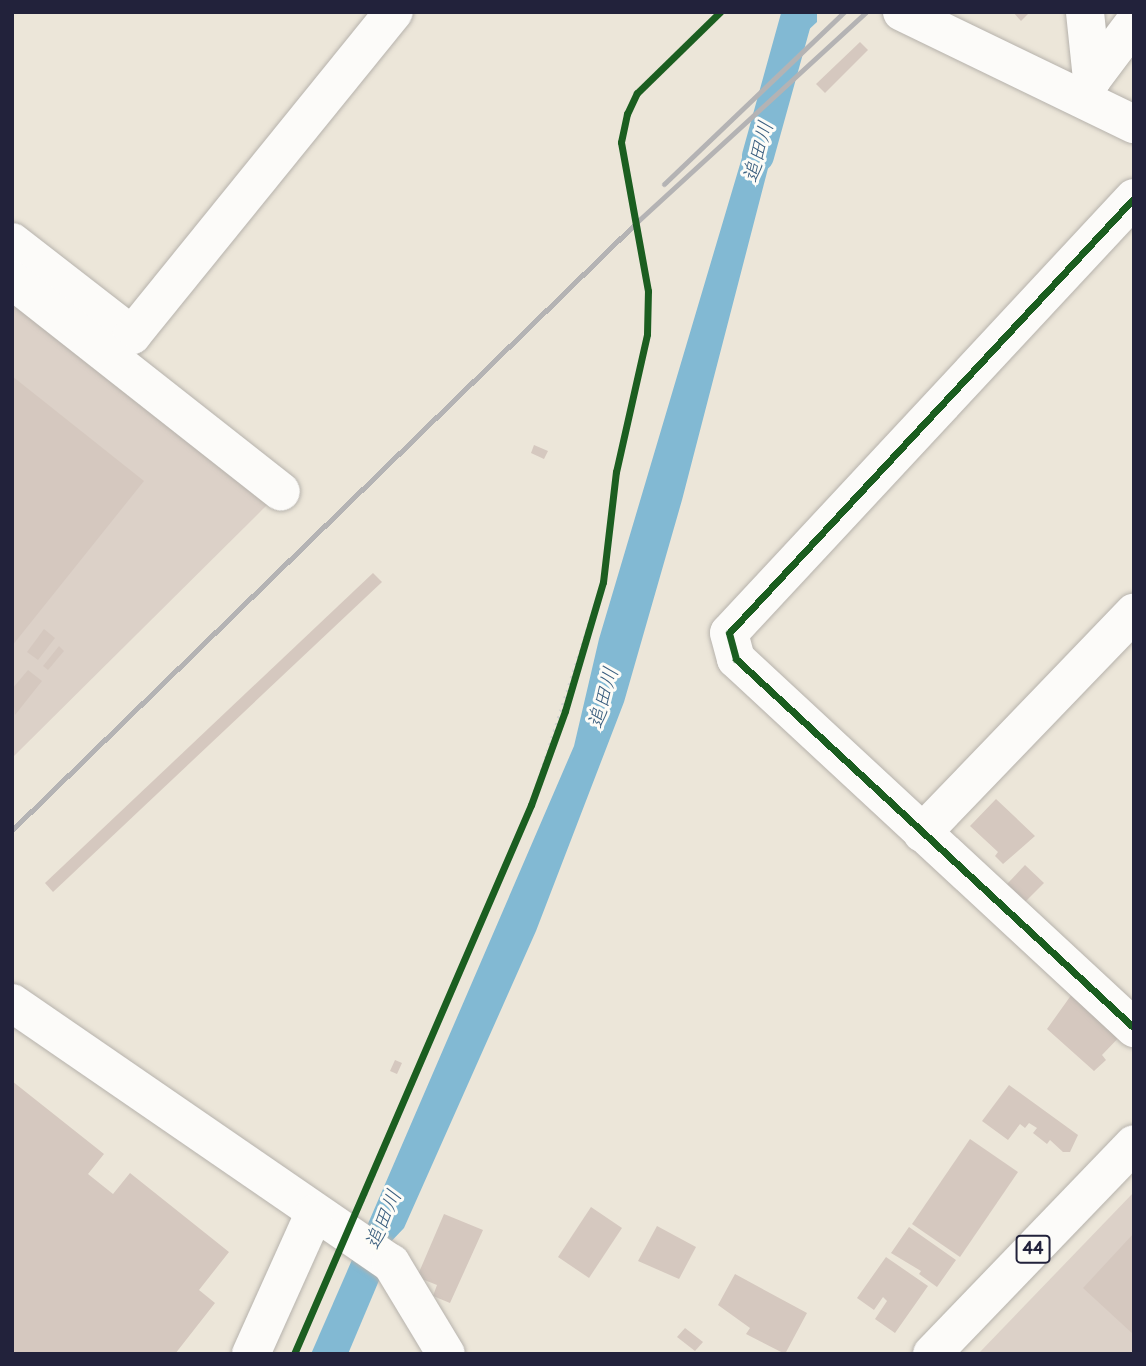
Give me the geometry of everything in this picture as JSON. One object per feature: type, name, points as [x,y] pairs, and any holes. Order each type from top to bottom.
[{"type":"street","points":[[12,242],[132,335],[394,12]]},
{"type":"street","points":[[902,12],[1086,88],[1134,124]]},
{"type":"street","points":[[1085,12],[1086,88]]},
{"type":"street","points":[[1086,88],[1134,23]]},
{"type":"street","points":[[1134,198],[729,632],[736,659],[1134,1028]]},
{"type":"street","points":[[12,280],[281,492]]},
{"type":"street","points":[[922,833],[1134,612]]},
{"type":"street","points":[[12,1003],[346,1237],[391,1263],[446,1354]]},
{"type":"street","name":"44","points":[[932,1354],[1134,1144]]},
{"type":"street","points":[[251,1354],[314,1214]]},
{"type":"path","points":[[294,1354],[531,806],[603,582],[615,472],[647,334],[649,291],[640,242]]},
{"type":"shaded area","points":[[12,299],[270,502],[12,758]]},
{"type":"shaded area","points":[[1134,1192],[1134,1354],[978,1354]]},
{"type":"water","points":[[789,12],[817,12],[817,22],[779,57]]},
{"type":"water","points":[[786,99],[682,500],[624,702],[536,931],[404,1228],[384,1249],[364,1233],[574,746],[599,639],[749,134]]},
{"type":"water","points":[[355,1253],[383,1271],[348,1354],[311,1354]]},
{"type":"building","points":[[1013,12],[1030,12],[1021,21]]},
{"type":"building","points":[[860,42],[868,50],[825,93],[816,84]]},
{"type":"building","points":[[12,376],[144,481],[12,646]]},
{"type":"building","points":[[534,445],[548,451],[544,459],[531,453]]},
{"type":"building","points":[[373,573],[382,582],[53,892],[45,883]]},
{"type":"building","points":[[44,629],[55,638],[38,660],[27,652]]},
{"type":"building","points":[[59,646],[64,651],[48,670],[43,666]]},
{"type":"building","points":[[28,670],[42,681],[15,715],[12,689]]},
{"type":"building","points":[[996,799],[1035,836],[1003,864],[995,856],[998,852],[970,826]]},
{"type":"building","points":[[1025,865],[1044,883],[1025,902],[1007,884]]},
{"type":"building","points":[[1077,987],[1125,1031],[1102,1055],[1106,1060],[1094,1071],[1047,1029]]},
{"type":"building","points":[[395,1060],[402,1063],[397,1074],[390,1071]]},
{"type":"building","points":[[12,1081],[104,1154],[88,1174],[113,1194],[130,1173],[229,1252],[199,1290],[215,1303],[175,1354],[12,1354]]},
{"type":"building","points":[[1009,1085],[1078,1135],[1070,1152],[1063,1152],[1050,1140],[1047,1144],[1033,1133],[1037,1128],[1029,1123],[1025,1128],[1020,1124],[1008,1140],[982,1121]]},
{"type":"building","points":[[970,1139],[1018,1172],[960,1257],[912,1224]]},
{"type":"building","points":[[591,1207],[622,1228],[589,1278],[558,1257]]},
{"type":"building","points":[[444,1214],[483,1230],[450,1303],[433,1296],[437,1285],[417,1277]]},
{"type":"building","points":[[657,1226],[696,1247],[679,1279],[638,1261]]},
{"type":"building","points":[[909,1227],[956,1260],[937,1287],[919,1274],[921,1271],[891,1253]]},
{"type":"building","points":[[1134,1233],[1134,1335],[1083,1288]]},
{"type":"building","points":[[886,1257],[928,1286],[895,1333],[875,1319],[887,1301],[883,1297],[874,1310],[857,1298]]},
{"type":"building","points":[[735,1274],[807,1313],[785,1354],[746,1334],[750,1328],[718,1305]]},
{"type":"building","points":[[685,1328],[703,1342],[695,1351],[677,1337]]},
{"type":"waterway","name":"追田川","points":[[758,156],[798,12]]},
{"type":"railway","points":[[664,184],[844,12]]},
{"type":"railway","points":[[12,830],[638,221],[866,12]]},
{"type":"cycle path","points":[[294,1354],[531,805],[565,711],[603,582],[616,472],[647,334],[648,291],[621,142],[627,114],[637,93],[720,12]]},
{"type":"cycle path","points":[[1134,198],[729,633],[736,659],[1134,1028]]}]
